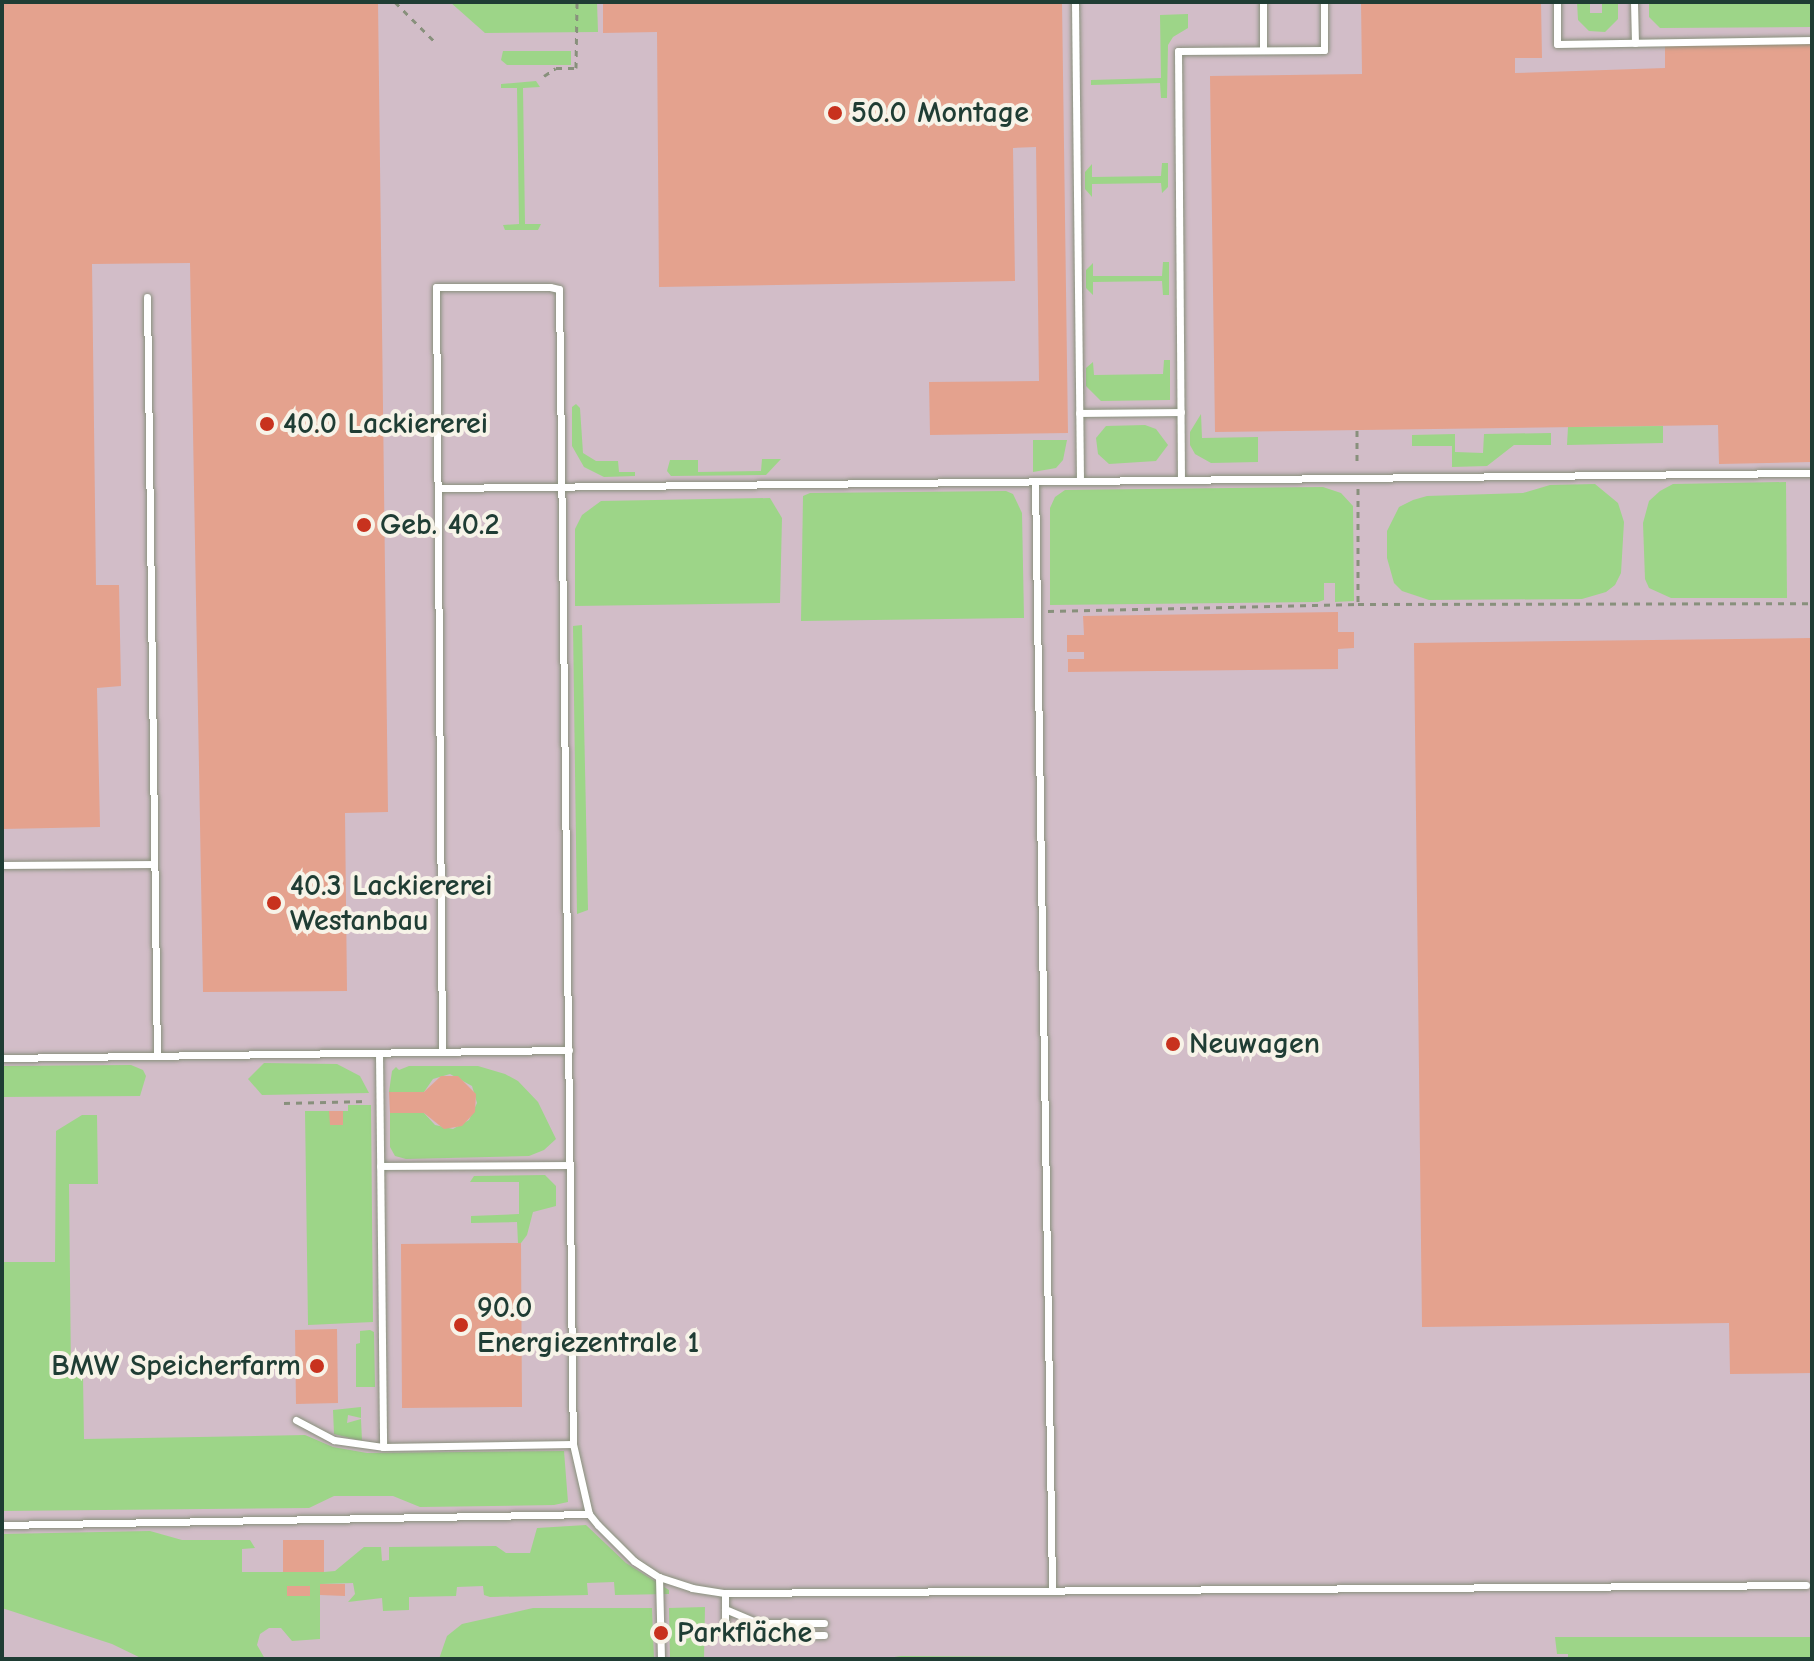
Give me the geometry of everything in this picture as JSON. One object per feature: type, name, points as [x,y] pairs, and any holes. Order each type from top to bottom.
[{"type":"lane","points":[[1075,2],[1080,481]]},
{"type":"lane","points":[[1263,2],[1263,50]]},
{"type":"lane","points":[[1181,480],[1178,51],[1324,50],[1324,2]]},
{"type":"lane","points":[[1557,2],[1557,44],[1812,40]]},
{"type":"lane","points":[[1634,2],[1635,43]]},
{"type":"lane","points":[[442,1052],[436,287],[559,289],[573,1444],[589,1514],[634,1561],[659,1577],[692,1588],[725,1593],[1806,1585]]},
{"type":"lane","points":[[147,297],[157,1056]]},
{"type":"lane","points":[[1079,413],[1181,412]]},
{"type":"lane","points":[[439,488],[1812,473]]},
{"type":"lane","points":[[1035,481],[1052,1591]]},
{"type":"lane","points":[[2,865],[154,864]]},
{"type":"lane","points":[[2,1058],[569,1050]]},
{"type":"lane","points":[[379,1053],[383,1447]]},
{"type":"lane","points":[[380,1166],[570,1165]]},
{"type":"lane","points":[[296,1420],[334,1440],[383,1447],[573,1444]]},
{"type":"lane","points":[[2,1525],[589,1514]]},
{"type":"lane","points":[[659,1577],[661,1659]]},
{"type":"lane","points":[[725,1593],[725,1628],[735,1636],[824,1635]]},
{"type":"lane","points":[[725,1609],[758,1623],[824,1623]]},
{"type":"path","points":[[395,2],[435,42]]},
{"type":"path","points":[[544,76],[556,68],[576,68],[577,2]]},
{"type":"path","points":[[1357,430],[1358,604]]},
{"type":"path","points":[[1037,611],[1358,604],[1812,603]]},
{"type":"path","points":[[284,1103],[379,1101]]},
{"type":"shaded area","points":[[2,2],[1812,2],[1812,1659],[2,1659]]},
{"type":"green space","points":[[450,2],[597,2],[598,32],[485,33]]},
{"type":"green space","points":[[1577,2],[1590,2],[1590,13],[1602,13],[1602,2],[1618,2],[1618,19],[1605,32],[1589,31],[1578,20]]},
{"type":"green space","points":[[1649,2],[1812,2],[1812,27],[1660,28],[1649,17]]},
{"type":"green space","points":[[1188,14],[1188,28],[1173,37],[1168,45],[1167,98],[1161,98],[1160,83],[1091,85],[1091,80],[1161,78],[1160,15]]},
{"type":"green space","points":[[503,51],[571,51],[571,65],[507,65],[501,60]]},
{"type":"green space","points":[[536,81],[540,87],[523,88],[525,224],[541,224],[538,230],[505,230],[503,225],[519,224],[517,88],[501,88],[501,84]]},
{"type":"green space","points":[[1162,163],[1168,163],[1168,187],[1162,193],[1161,183],[1092,184],[1092,197],[1085,189],[1085,172],[1092,164],[1092,177],[1161,176]]},
{"type":"green space","points":[[1163,262],[1169,262],[1169,295],[1163,295],[1162,281],[1093,282],[1093,295],[1086,288],[1086,270],[1093,263],[1093,276],[1162,276]]},
{"type":"green space","points":[[1164,360],[1170,360],[1170,400],[1101,401],[1086,386],[1086,368],[1093,362],[1094,375],[1163,374]]},
{"type":"green space","points":[[576,404],[580,408],[583,453],[596,461],[618,461],[619,472],[635,472],[635,476],[604,477],[584,467],[572,446],[572,407]]},
{"type":"green space","points":[[1201,414],[1202,438],[1258,437],[1258,462],[1211,463],[1195,454],[1190,445],[1190,432]]},
{"type":"green space","points":[[1145,425],[1156,429],[1168,445],[1156,461],[1109,464],[1098,454],[1096,438],[1106,426]]},
{"type":"green space","points":[[1663,426],[1663,443],[1567,445],[1568,427]]},
{"type":"green space","points":[[1551,433],[1551,445],[1514,445],[1487,466],[1452,467],[1452,446],[1412,446],[1412,435],[1455,434],[1455,452],[1483,453],[1484,434]]},
{"type":"green space","points":[[1033,440],[1067,440],[1063,460],[1056,468],[1033,472]]},
{"type":"green space","points":[[762,459],[781,459],[766,475],[671,476],[667,471],[670,460],[698,460],[698,472],[761,471]]},
{"type":"green space","points":[[1786,482],[1787,598],[1671,598],[1649,588],[1645,579],[1643,523],[1649,501],[1660,491],[1673,484]]},
{"type":"green space","points":[[1595,484],[1618,503],[1624,522],[1621,573],[1615,585],[1606,592],[1582,599],[1429,600],[1402,591],[1394,583],[1387,558],[1387,531],[1399,507],[1413,500],[1427,496],[1523,493],[1550,485]]},
{"type":"green space","points":[[1323,487],[1341,493],[1353,506],[1354,601],[1335,602],[1335,583],[1324,583],[1324,600],[1318,602],[1050,605],[1050,508],[1055,497],[1065,490]]},
{"type":"green space","points":[[1006,491],[1013,494],[1022,513],[1024,618],[801,621],[803,496],[810,493]]},
{"type":"green space","points":[[770,498],[782,518],[780,603],[575,606],[575,529],[582,515],[601,501]]},
{"type":"green space","points":[[582,625],[588,910],[577,914],[573,626]]},
{"type":"green space","points":[[264,1063],[337,1064],[360,1076],[369,1093],[262,1095],[248,1079]]},
{"type":"green space","points":[[131,1065],[143,1070],[146,1076],[140,1096],[2,1097],[2,1066]]},
{"type":"green space","points":[[409,1066],[478,1066],[505,1074],[518,1081],[538,1102],[556,1139],[544,1150],[529,1156],[406,1159],[395,1156],[390,1147],[390,1113],[424,1113],[435,1125],[453,1129],[469,1120],[477,1103],[472,1086],[450,1074],[433,1079],[424,1092],[389,1092],[392,1071],[396,1067],[399,1070]]},
{"type":"green space","points":[[348,1105],[371,1105],[373,1322],[308,1325],[305,1111],[348,1111]]},
{"type":"green space","points":[[82,1115],[97,1115],[98,1184],[69,1184],[71,1375],[83,1376],[84,1439],[305,1435],[333,1447],[367,1453],[564,1451],[568,1502],[554,1505],[420,1507],[393,1496],[334,1496],[309,1508],[2,1511],[2,1262],[55,1262],[56,1131]]},
{"type":"green space","points":[[545,1175],[556,1186],[556,1206],[533,1212],[527,1235],[521,1243],[518,1243],[517,1222],[471,1223],[471,1216],[519,1214],[519,1182],[470,1182],[474,1176]]},
{"type":"green space","points":[[360,1331],[374,1332],[375,1387],[356,1387],[356,1344],[360,1343]]},
{"type":"green space","points":[[361,1407],[361,1418],[348,1415],[347,1423],[361,1419],[362,1441],[334,1434],[333,1410]]},
{"type":"green space","points":[[586,1525],[626,1563],[669,1590],[669,1594],[615,1595],[614,1582],[587,1583],[588,1595],[490,1597],[484,1595],[483,1586],[457,1587],[456,1596],[409,1597],[409,1610],[383,1611],[382,1598],[348,1602],[355,1594],[353,1583],[320,1584],[320,1639],[292,1641],[281,1628],[269,1628],[260,1634],[257,1645],[265,1659],[143,1659],[112,1644],[2,1608],[2,1534],[150,1531],[182,1540],[250,1540],[255,1548],[242,1549],[242,1572],[324,1572],[335,1571],[364,1547],[381,1547],[382,1561],[389,1560],[389,1547],[496,1546],[506,1553],[530,1553],[537,1528]]},
{"type":"green space","points":[[705,1607],[704,1659],[670,1659],[669,1608]]},
{"type":"green space","points":[[533,1608],[652,1608],[654,1659],[439,1659],[447,1636],[462,1624]]},
{"type":"green space","points":[[1555,1637],[1812,1637],[1812,1659],[1568,1659],[1568,1654],[1557,1654]]},
{"type":"green space","points":[[901,1656],[1376,1659],[881,1659]]},
{"type":"building","name":"40.0 Lackiererei","points":[[2,2],[378,2],[388,812],[345,813],[347,991],[203,992],[190,263],[92,264],[96,585],[119,585],[121,686],[97,688],[100,827],[2,829]]},
{"type":"building","name":"50.0 Montage","points":[[603,2],[1062,2],[1068,433],[930,435],[929,382],[1039,381],[1036,147],[1013,148],[1015,281],[659,287],[657,32],[603,33]]},
{"type":"building","points":[[1361,2],[1541,2],[1542,58],[1515,58],[1515,73],[1665,68],[1665,45],[1812,43],[1812,462],[1719,464],[1718,425],[1215,432],[1210,76],[1362,74]]},
{"type":"building","points":[[1338,612],[1338,632],[1354,632],[1354,648],[1338,649],[1338,669],[1068,672],[1068,659],[1084,659],[1084,652],[1067,652],[1067,635],[1084,635],[1083,616]]},
{"type":"building","points":[[1812,638],[1812,1373],[1730,1374],[1729,1323],[1422,1327],[1414,643]]},
{"type":"building","points":[[441,1076],[458,1076],[476,1094],[475,1112],[462,1126],[444,1129],[424,1113],[390,1113],[389,1092],[424,1092]]},
{"type":"building","points":[[329,1111],[343,1111],[343,1125],[330,1125]]},
{"type":"building","name":"90.0 Energiezentrale 1","points":[[521,1243],[522,1407],[402,1408],[401,1244]]},
{"type":"building","name":"BMW Speicherfarm","points":[[337,1329],[338,1403],[296,1404],[295,1330]]},
{"type":"building","points":[[283,1540],[324,1540],[324,1572],[283,1572]]},
{"type":"building","points":[[320,1584],[345,1584],[345,1596],[320,1595]]},
{"type":"building","points":[[287,1586],[310,1586],[310,1596],[287,1596]]},
{"type":"place","name":"50.0 Montage","points":[[835,113]]},
{"type":"place","name":"40.0 Lackiererei","points":[[267,424]]},
{"type":"place","name":"Geb. 40.2","points":[[364,525]]},
{"type":"place","name":"40.3 Lackiererei Westanbau","points":[[274,903]]},
{"type":"place","name":"Neuwagen","points":[[1173,1044]]},
{"type":"place","name":"90.0 Energiezentrale 1","points":[[461,1325]]},
{"type":"place","name":"BMW Speicherfarm","points":[[317,1366]]},
{"type":"place","name":"Parkfläche","points":[[661,1633]]}]
